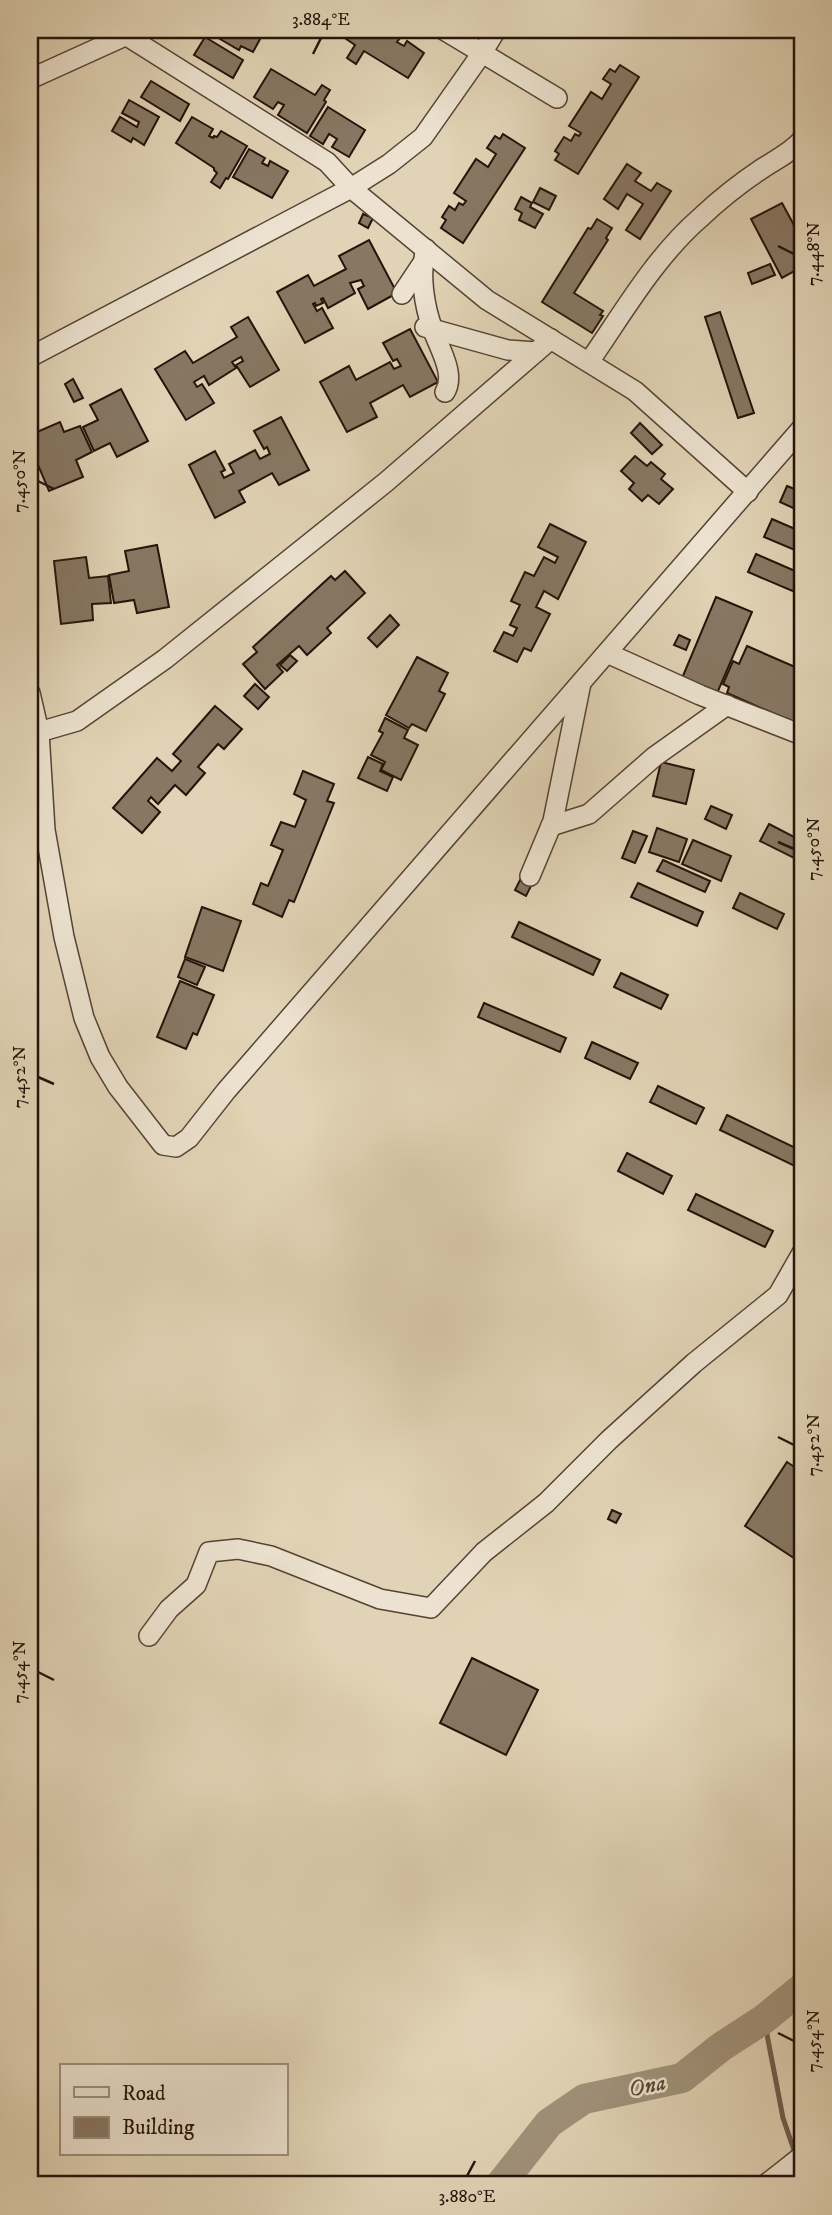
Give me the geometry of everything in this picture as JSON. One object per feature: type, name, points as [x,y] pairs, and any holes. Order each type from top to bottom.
[{"type":"street","points":[[444,30],[557,98]]},
{"type":"street","points":[[30,357],[351,188],[389,164],[423,137],[496,30]]},
{"type":"street","points":[[30,79],[133,33],[327,162],[424,256],[487,300],[544,345],[589,362],[635,391],[748,492]]},
{"type":"street","points":[[589,362],[671,247],[699,218],[762,169],[789,153],[802,140]]},
{"type":"street","points":[[402,294],[424,256]]},
{"type":"street","points":[[424,256],[425,327],[447,367],[449,387],[445,392]]},
{"type":"street","points":[[425,327],[509,350],[544,345]]},
{"type":"street","points":[[39,732],[78,721],[165,659],[386,482],[544,345]]},
{"type":"street","points":[[30,693],[39,732],[45,830],[64,937],[84,1018],[100,1057],[118,1087],[163,1145],[176,1147],[188,1138],[802,428]]},
{"type":"street","points":[[607,653],[802,735]]},
{"type":"street","points":[[530,876],[551,826],[563,780],[581,682]]},
{"type":"street","points":[[551,826],[589,814],[654,757],[727,705]]},
{"type":"street","points":[[149,1636],[169,1609],[196,1585],[209,1552],[238,1549],[271,1556],[380,1599],[431,1608],[484,1552],[546,1503],[609,1440],[694,1363],[778,1295],[802,1252]]},
{"type":"street","points":[[771,2181],[802,2156]]},
{"type":"building","points":[[225,30],[245,33],[247,30],[265,30],[253,52],[241,46],[239,50],[220,39]]},
{"type":"building","points":[[333,30],[391,30],[401,37],[397,42],[404,46],[407,41],[424,53],[408,78],[364,51],[356,64],[347,58],[355,45]]},
{"type":"building","points":[[205,37],[243,60],[233,78],[194,55]]},
{"type":"building","points":[[620,65],[639,77],[578,174],[555,160],[559,154],[555,151],[564,137],[571,141],[575,134],[579,136],[581,133],[569,126],[591,92],[602,99],[611,84],[603,79],[610,69],[615,72]]},
{"type":"building","points":[[271,69],[315,95],[322,85],[330,90],[324,100],[326,102],[307,133],[278,115],[284,105],[278,102],[273,109],[254,97]]},
{"type":"building","points":[[151,81],[189,104],[180,121],[141,97]]},
{"type":"building","points":[[129,100],[159,117],[144,145],[133,138],[131,142],[112,131],[120,117],[137,127],[139,122],[122,113]]},
{"type":"building","points":[[328,107],[365,130],[349,157],[332,147],[337,139],[329,134],[323,144],[310,136]]},
{"type":"building","points":[[192,117],[213,129],[209,136],[217,137],[221,131],[247,146],[220,188],[211,182],[217,173],[214,168],[176,143]]},
{"type":"building","points":[[503,134],[525,148],[463,243],[441,228],[446,220],[442,217],[449,206],[455,210],[459,203],[463,205],[466,201],[454,193],[476,159],[488,167],[496,154],[487,148],[495,136],[500,139]]},
{"type":"building","points":[[249,149],[265,158],[262,163],[268,166],[270,161],[288,171],[272,198],[233,177]]},
{"type":"building","points":[[627,164],[641,173],[635,181],[651,191],[657,183],[671,191],[640,239],[626,230],[643,204],[627,194],[618,209],[604,199]]},
{"type":"building","points":[[540,188],[556,196],[549,210],[533,202]]},
{"type":"building","points":[[521,197],[532,203],[530,207],[543,214],[535,228],[519,220],[522,213],[515,209]]},
{"type":"building","points":[[782,203],[802,240],[802,267],[782,278],[751,219]]},
{"type":"building","points":[[363,214],[373,218],[368,228],[359,223]]},
{"type":"building","points":[[597,219],[612,228],[606,238],[608,240],[574,293],[603,311],[600,315],[603,316],[592,333],[542,302],[588,228],[591,229]]},
{"type":"building","points":[[369,240],[397,293],[368,309],[358,289],[364,286],[361,280],[350,283],[355,293],[328,308],[323,298],[323,303],[316,306],[313,304],[317,311],[322,308],[333,328],[305,343],[277,292],[308,275],[314,286],[346,269],[339,256]]},
{"type":"building","points":[[770,264],[775,275],[752,284],[748,273]]},
{"type":"building","points":[[720,312],[754,413],[738,418],[705,317]]},
{"type":"building","points":[[248,317],[279,370],[250,387],[236,365],[243,361],[241,357],[232,362],[236,368],[209,385],[204,376],[194,382],[197,387],[202,384],[214,403],[186,420],[155,369],[185,351],[193,363],[237,337],[231,327]]},
{"type":"building","points":[[410,329],[438,382],[410,397],[403,385],[370,403],[377,417],[347,432],[320,382],[349,366],[356,380],[390,362],[394,369],[401,366],[397,359],[393,361],[383,343]]},
{"type":"building","points":[[73,379],[83,398],[74,402],[65,384]]},
{"type":"building","points":[[121,389],[148,441],[117,457],[110,443],[94,451],[83,427],[98,420],[90,405]]},
{"type":"building","points":[[281,417],[309,470],[279,485],[272,473],[239,491],[245,502],[215,518],[189,465],[215,451],[225,470],[221,472],[224,478],[234,473],[229,464],[255,450],[260,459],[270,454],[254,431]]},
{"type":"building","points":[[60,422],[64,432],[80,426],[92,452],[76,460],[83,477],[49,491],[30,446],[30,435]]},
{"type":"building","points":[[640,423],[662,445],[652,454],[631,433]]},
{"type":"building","points":[[635,456],[647,466],[651,462],[665,474],[661,479],[673,489],[659,504],[648,495],[642,501],[629,489],[634,483],[621,471]]},
{"type":"building","points":[[787,486],[802,492],[802,512],[780,502]]},
{"type":"building","points":[[772,519],[802,532],[802,553],[764,537]]},
{"type":"building","points":[[550,524],[586,542],[558,599],[544,591],[536,607],[550,614],[531,651],[524,648],[517,662],[494,651],[504,632],[513,636],[517,628],[510,625],[520,605],[511,601],[525,572],[534,576],[544,557],[555,563],[558,557],[538,547]]},
{"type":"building","points":[[157,545],[169,607],[137,613],[134,600],[114,603],[109,575],[129,571],[125,551]]},
{"type":"building","points":[[756,554],[802,574],[802,595],[748,572]]},
{"type":"building","points":[[86,557],[89,578],[108,576],[111,603],[92,604],[93,620],[61,624],[54,561]]},
{"type":"building","points":[[345,571],[365,593],[327,628],[331,633],[307,655],[299,646],[277,665],[283,672],[265,689],[243,664],[257,652],[253,647],[331,576],[335,580]]},
{"type":"building","points":[[716,597],[752,612],[715,698],[680,683]]},
{"type":"building","points":[[390,615],[399,625],[377,647],[368,638]]},
{"type":"building","points":[[679,635],[690,640],[686,650],[674,645]]},
{"type":"building","points":[[747,646],[802,670],[802,726],[727,693],[729,687],[723,684],[733,661],[739,664]]},
{"type":"building","points":[[290,655],[297,661],[287,671],[280,665]]},
{"type":"building","points":[[417,657],[448,673],[439,691],[445,694],[426,731],[412,724],[409,728],[386,715]]},
{"type":"building","points":[[255,684],[269,697],[258,709],[244,696]]},
{"type":"building","points":[[215,706],[242,729],[224,749],[218,744],[198,767],[205,773],[186,795],[175,785],[158,804],[151,797],[148,801],[160,812],[142,833],[113,808],[157,758],[172,771],[181,761],[173,754]]},
{"type":"building","points":[[385,718],[408,730],[404,738],[418,745],[401,780],[381,770],[385,762],[371,755],[383,733],[379,731]]},
{"type":"building","points":[[368,757],[383,764],[380,771],[393,777],[387,791],[358,778]]},
{"type":"building","points":[[661,762],[694,770],[686,804],[653,796]]},
{"type":"building","points":[[303,771],[334,784],[327,801],[334,803],[294,902],[289,900],[282,917],[253,904],[261,883],[268,886],[283,850],[271,845],[281,822],[295,827],[306,800],[294,794]]},
{"type":"building","points":[[711,806],[732,815],[726,829],[705,819]]},
{"type":"building","points":[[769,824],[802,841],[802,862],[760,841]]},
{"type":"building","points":[[657,828],[687,839],[679,862],[649,852]]},
{"type":"building","points":[[633,831],[647,836],[635,863],[622,858]]},
{"type":"building","points":[[693,840],[731,856],[721,881],[682,864]]},
{"type":"building","points":[[663,860],[710,881],[705,892],[657,871]]},
{"type":"building","points":[[520,880],[531,886],[526,896],[515,890]]},
{"type":"building","points":[[638,883],[703,912],[697,926],[631,897]]},
{"type":"building","points":[[740,893],[784,914],[777,929],[733,908]]},
{"type":"building","points":[[202,907],[241,921],[223,971],[185,957]]},
{"type":"building","points":[[519,922],[600,960],[593,975],[512,937]]},
{"type":"building","points":[[185,959],[205,967],[197,985],[178,977]]},
{"type":"building","points":[[621,973],[668,995],[661,1009],[614,987]]},
{"type":"building","points":[[180,981],[214,995],[197,1035],[193,1033],[186,1049],[157,1037]]},
{"type":"building","points":[[484,1003],[566,1038],[560,1052],[478,1017]]},
{"type":"building","points":[[592,1042],[638,1063],[630,1079],[585,1058]]},
{"type":"building","points":[[658,1086],[704,1108],[696,1124],[650,1102]]},
{"type":"building","points":[[727,1115],[802,1151],[801,1169],[720,1130]]},
{"type":"building","points":[[627,1153],[672,1176],[663,1194],[618,1171]]},
{"type":"building","points":[[696,1194],[773,1231],[765,1247],[688,1210]]},
{"type":"building","points":[[787,1462],[802,1472],[802,1552],[797,1560],[745,1526]]},
{"type":"building","points":[[612,1510],[621,1514],[616,1523],[608,1519]]},
{"type":"building","points":[[472,1658],[538,1690],[506,1755],[440,1723]]},
{"type":"waterway","name":"Ona","points":[[500,2185],[549,2123],[584,2099],[682,2078],[802,1988]]},
{"type":"waterway","points":[[764,2019],[783,2118],[796,2156]]},
{"type":"waterway","points":[[798,2166],[802,2180]]}]
